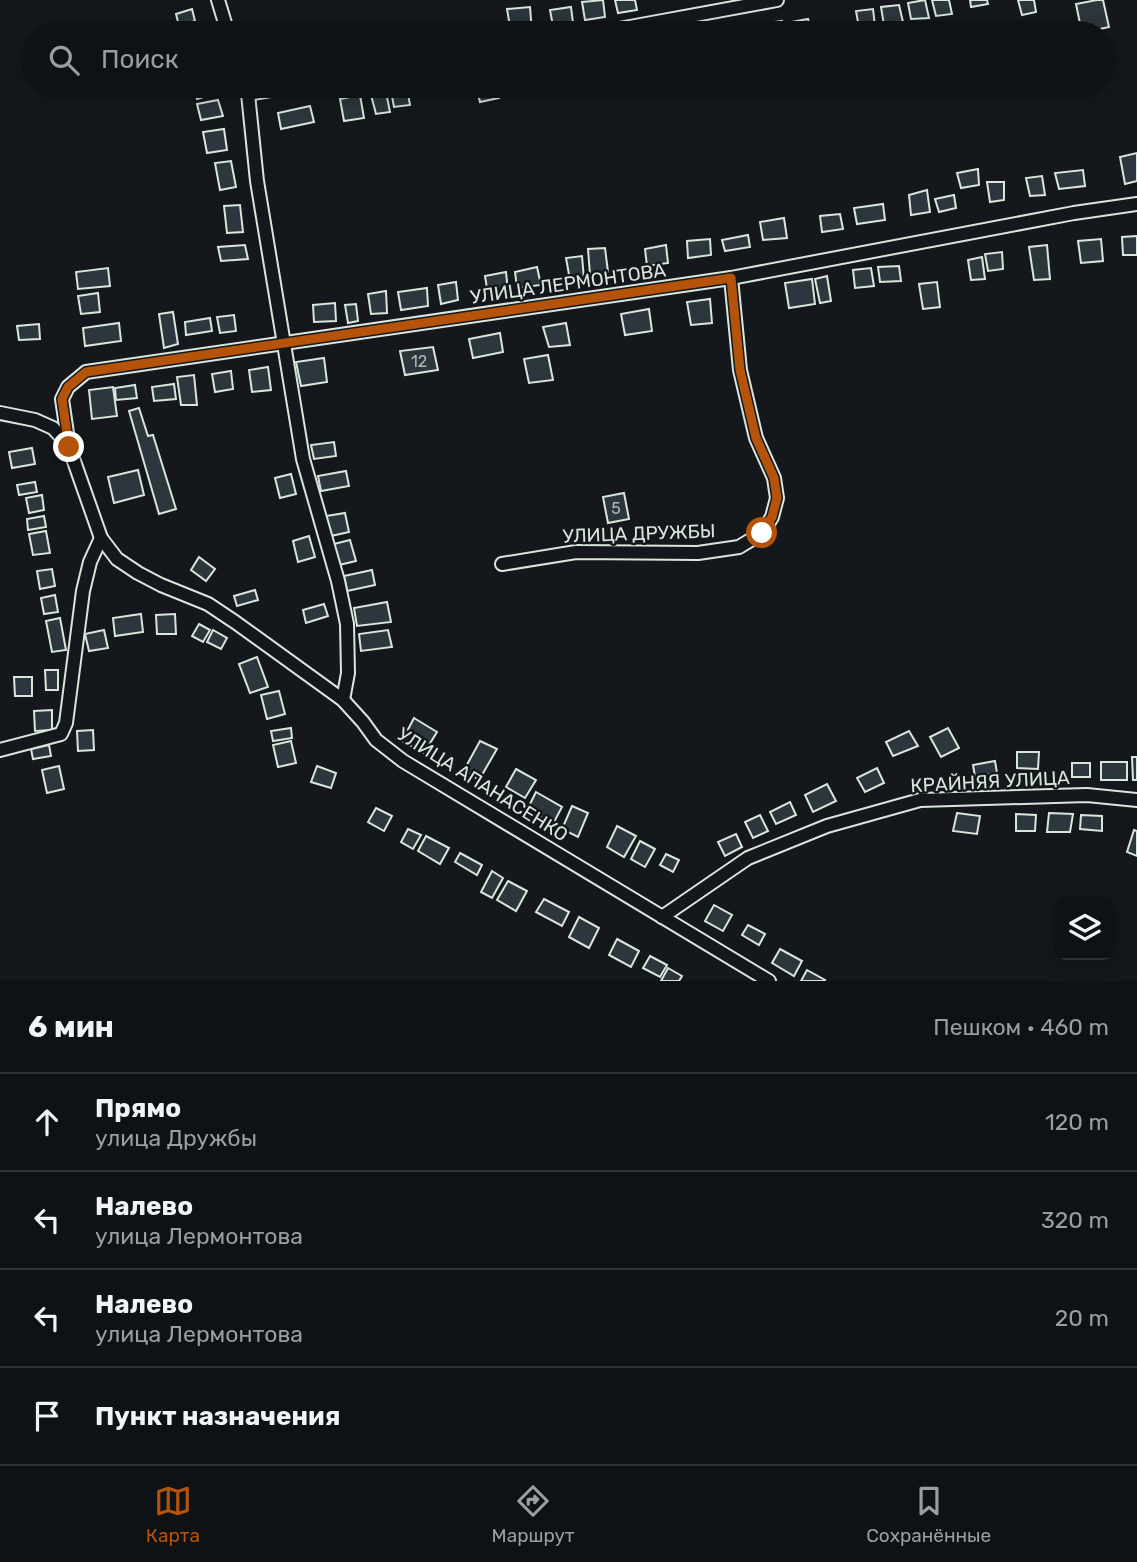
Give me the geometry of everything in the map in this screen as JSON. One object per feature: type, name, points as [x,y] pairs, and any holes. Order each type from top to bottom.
[{"type":"street","points":[[218,0],[224,21]]},
{"type":"street","points":[[662,21],[777,0]]},
{"type":"street","points":[[247,98],[257,181],[303,459],[338,581],[347,624],[348,673],[343,700]]},
{"type":"street","name":"УЛИЦА ЛЕРМОНТОВА","points":[[69,447],[62,399],[68,387],[86,372],[731,278],[1074,213],[1137,204]]},
{"type":"street","name":"УЛИЦА ДРУЖБЫ","points":[[502,564],[576,552],[698,553],[739,547],[762,533],[772,517],[777,498],[774,478],[756,438],[740,370],[731,278]]},
{"type":"street","points":[[0,413],[35,420],[53,428],[69,447]]},
{"type":"street","name":"УЛИЦА АПАНАСЕНКО","points":[[69,447],[101,538],[117,559],[160,585],[208,604],[343,700],[376,740],[403,761],[769,981]]},
{"type":"street","points":[[0,751],[61,734],[66,723],[82,591],[90,562],[101,538]]},
{"type":"street","name":"КРАЙНЯЯ УЛИЦА","points":[[662,918],[748,858],[827,825],[920,800],[1087,795],[1137,800]]},
{"type":"building","points":[[603,0],[605,17],[585,20],[582,2]]},
{"type":"building","points":[[615,0],[635,0],[637,10],[618,13]]},
{"type":"building","points":[[925,0],[929,18],[911,19],[908,3]]},
{"type":"building","points":[[932,0],[949,0],[952,14],[936,16]]},
{"type":"building","points":[[970,0],[987,0],[988,4],[971,7]]},
{"type":"building","points":[[1018,0],[1034,0],[1036,12],[1022,15]]},
{"type":"building","points":[[1103,0],[1108,21],[1080,21],[1076,4]]},
{"type":"building","points":[[899,5],[903,21],[883,21],[881,7]]},
{"type":"building","points":[[530,7],[531,21],[509,21],[507,9]]},
{"type":"building","points":[[571,7],[573,21],[552,21],[550,10]]},
{"type":"building","points":[[192,9],[195,21],[178,21],[176,14]]},
{"type":"building","points":[[873,9],[874,21],[858,21],[856,11]]},
{"type":"building","points":[[361,98],[364,118],[344,121],[340,99]]},
{"type":"building","points":[[372,98],[387,98],[390,112],[376,114]]},
{"type":"building","points":[[392,98],[409,98],[410,105],[394,107]]},
{"type":"building","points":[[479,98],[499,98],[480,102]]},
{"type":"building","points":[[218,100],[223,116],[201,120],[197,104]]},
{"type":"building","points":[[310,106],[314,122],[281,129],[278,113]]},
{"type":"building","points":[[224,129],[227,150],[207,153],[203,132]]},
{"type":"building","points":[[1137,153],[1137,181],[1125,184],[1120,157]]},
{"type":"building","points":[[231,161],[236,187],[220,190],[215,163]]},
{"type":"building","points":[[978,169],[979,185],[961,188],[957,173]]},
{"type":"building","points":[[1083,170],[1085,186],[1059,189],[1055,173]]},
{"type":"building","points":[[1042,176],[1045,195],[1030,196],[1026,178]]},
{"type":"building","points":[[987,182],[1004,182],[1004,200],[990,202]]},
{"type":"building","points":[[927,190],[930,212],[911,215],[909,195]]},
{"type":"building","points":[[954,195],[956,208],[939,212],[935,199]]},
{"type":"building","points":[[883,204],[885,220],[857,224],[854,208]]},
{"type":"building","points":[[240,205],[243,232],[227,233],[224,206]]},
{"type":"building","points":[[840,214],[843,229],[822,232],[820,216]]},
{"type":"building","points":[[784,218],[787,238],[763,240],[760,222]]},
{"type":"building","points":[[748,235],[750,247],[725,251],[722,240]]},
{"type":"building","points":[[1137,236],[1137,255],[1123,255],[1122,237]]},
{"type":"building","points":[[710,239],[711,255],[688,258],[687,241]]},
{"type":"building","points":[[1101,239],[1103,261],[1081,263],[1078,241]]},
{"type":"building","points":[[245,245],[248,259],[221,261],[218,247]]},
{"type":"building","points":[[666,245],[668,263],[647,266],[645,249]]},
{"type":"building","points":[[1047,245],[1050,279],[1034,280],[1029,247]]},
{"type":"building","points":[[605,248],[608,272],[590,275],[588,249]]},
{"type":"building","points":[[1002,252],[1003,269],[988,271],[985,254]]},
{"type":"building","points":[[582,256],[584,279],[570,280],[566,258]]},
{"type":"building","points":[[982,257],[985,279],[971,280],[968,260]]},
{"type":"building","points":[[899,266],[901,281],[880,282],[878,267]]},
{"type":"building","points":[[537,267],[541,285],[517,288],[515,272]]},
{"type":"building","points":[[108,268],[110,286],[78,289],[76,272]]},
{"type":"building","points":[[871,268],[874,286],[855,288],[853,270]]},
{"type":"building","points":[[506,272],[508,291],[488,295],[485,276]]},
{"type":"building","points":[[827,276],[831,301],[820,303],[815,279]]},
{"type":"building","points":[[812,279],[815,304],[789,308],[785,283]]},
{"type":"building","points":[[456,282],[458,300],[441,304],[438,285]]},
{"type":"building","points":[[937,282],[940,307],[923,309],[919,284]]},
{"type":"building","points":[[427,288],[428,306],[401,310],[398,292]]},
{"type":"building","points":[[386,291],[387,313],[371,314],[368,294]]},
{"type":"building","points":[[98,293],[100,312],[81,314],[78,296]]},
{"type":"building","points":[[710,299],[712,323],[691,325],[687,302]]},
{"type":"building","points":[[335,303],[336,321],[314,322],[313,305]]},
{"type":"building","points":[[356,304],[358,321],[348,323],[345,305]]},
{"type":"building","points":[[649,309],[652,331],[625,335],[621,314]]},
{"type":"building","points":[[173,312],[178,344],[164,348],[159,314]]},
{"type":"building","points":[[234,315],[236,331],[220,333],[217,317]]},
{"type":"building","points":[[210,318],[212,331],[186,335],[185,322]]},
{"type":"building","points":[[119,323],[121,341],[85,346],[83,328]]},
{"type":"building","points":[[566,323],[570,345],[549,347],[543,327]]},
{"type":"building","points":[[39,324],[40,339],[19,340],[17,326]]},
{"type":"building","points":[[500,333],[503,352],[473,358],[469,339]]},
{"type":"building","points":[[433,347],[438,370],[405,375],[400,351]]},
{"type":"building","points":[[548,355],[553,380],[529,383],[524,359]]},
{"type":"building","points":[[324,358],[327,382],[301,386],[296,362]]},
{"type":"building","points":[[268,367],[271,390],[252,392],[249,370]]},
{"type":"building","points":[[231,371],[233,389],[215,392],[212,374]]},
{"type":"building","points":[[194,375],[197,405],[181,405],[177,377]]},
{"type":"building","points":[[174,384],[176,399],[154,401],[152,387]]},
{"type":"building","points":[[135,385],[137,398],[116,400],[115,388]]},
{"type":"building","points":[[113,387],[117,416],[92,419],[89,390]]},
{"type":"building","points":[[139,408],[148,436],[153,435],[176,509],[159,514],[129,411]]},
{"type":"building","points":[[334,442],[336,456],[314,459],[311,445]]},
{"type":"building","points":[[32,448],[35,464],[12,468],[9,452]]},
{"type":"building","points":[[138,470],[144,495],[114,503],[108,477]]},
{"type":"building","points":[[346,471],[349,486],[321,491],[318,476]]},
{"type":"building","points":[[291,474],[296,494],[280,498],[275,478]]},
{"type":"building","points":[[35,482],[37,492],[19,495],[17,485]]},
{"type":"building","points":[[624,493],[629,519],[608,523],[603,497]]},
{"type":"building","points":[[42,495],[44,510],[29,513],[26,498]]},
{"type":"building","points":[[345,513],[349,532],[331,536],[326,516]]},
{"type":"building","points":[[44,516],[46,527],[28,530],[27,519]]},
{"type":"building","points":[[46,531],[50,553],[33,555],[29,534]]},
{"type":"building","points":[[309,536],[315,557],[298,562],[293,541]]},
{"type":"building","points":[[350,540],[356,561],[339,565],[334,544]]},
{"type":"building","points":[[199,557],[215,569],[206,581],[191,570]]},
{"type":"building","points":[[52,569],[55,586],[40,589],[37,571]]},
{"type":"building","points":[[372,570],[375,585],[347,591],[344,576]]},
{"type":"building","points":[[255,590],[258,600],[237,606],[234,596]]},
{"type":"building","points":[[55,595],[58,612],[44,614],[41,598]]},
{"type":"building","points":[[387,602],[391,622],[357,626],[354,608]]},
{"type":"building","points":[[324,604],[328,616],[306,623],[303,610]]},
{"type":"building","points":[[141,614],[143,632],[115,636],[113,618]]},
{"type":"building","points":[[175,614],[176,634],[157,634],[156,615]]},
{"type":"building","points":[[60,618],[66,650],[52,652],[46,621]]},
{"type":"building","points":[[199,624],[210,630],[203,642],[192,636]]},
{"type":"building","points":[[104,630],[108,648],[89,651],[85,634]]},
{"type":"building","points":[[213,630],[227,638],[221,649],[207,642]]},
{"type":"building","points":[[388,630],[392,647],[361,651],[359,634]]},
{"type":"building","points":[[257,657],[268,687],[250,693],[239,664]]},
{"type":"building","points":[[45,670],[58,670],[58,690],[46,690]]},
{"type":"building","points":[[14,677],[32,677],[32,696],[15,696]]},
{"type":"building","points":[[279,691],[285,714],[267,719],[261,695]]},
{"type":"building","points":[[52,710],[52,730],[35,731],[34,711]]},
{"type":"building","points":[[414,718],[437,732],[424,753],[402,741]]},
{"type":"building","points":[[291,728],[292,738],[273,741],[271,731]]},
{"type":"building","points":[[948,728],[959,748],[941,757],[930,737]]},
{"type":"building","points":[[93,730],[94,750],[78,751],[77,731]]},
{"type":"building","points":[[909,731],[918,746],[893,756],[886,742]]},
{"type":"building","points":[[291,741],[296,763],[278,767],[273,745]]},
{"type":"building","points":[[480,741],[497,749],[479,780],[464,770]]},
{"type":"building","points":[[49,745],[51,756],[33,759],[31,749]]},
{"type":"building","points":[[1017,752],[1039,752],[1038,769],[1017,768]]},
{"type":"building","points":[[1132,757],[1137,757],[1137,780],[1133,780]]},
{"type":"building","points":[[995,761],[997,773],[975,777],[973,765]]},
{"type":"building","points":[[1101,762],[1127,762],[1127,780],[1101,780]]},
{"type":"building","points":[[1072,763],[1090,763],[1090,777],[1072,777]]},
{"type":"building","points":[[59,766],[64,789],[47,793],[42,770]]},
{"type":"building","points":[[317,766],[336,773],[331,788],[311,782]]},
{"type":"building","points":[[877,768],[884,783],[865,792],[857,778]]},
{"type":"building","points":[[516,769],[536,780],[525,798],[506,787]]},
{"type":"building","points":[[827,784],[836,801],[813,812],[805,795]]},
{"type":"building","points":[[536,792],[562,807],[553,824],[527,810]]},
{"type":"building","points":[[790,802],[796,815],[776,824],[770,812]]},
{"type":"building","points":[[572,806],[588,813],[578,837],[562,829]]},
{"type":"building","points":[[376,808],[392,816],[384,831],[368,822]]},
{"type":"building","points":[[957,813],[980,816],[977,834],[953,831]]},
{"type":"building","points":[[1049,813],[1073,814],[1070,832],[1047,832]]},
{"type":"building","points":[[1016,814],[1036,815],[1035,831],[1016,831]]},
{"type":"building","points":[[760,815],[768,831],[753,838],[745,822]]},
{"type":"building","points":[[1081,815],[1102,816],[1102,831],[1080,829]]},
{"type":"building","points":[[617,826],[636,836],[624,857],[607,847]]},
{"type":"building","points":[[408,829],[421,835],[413,849],[401,842]]},
{"type":"building","points":[[1134,830],[1137,831],[1137,856],[1127,852]]},
{"type":"building","points":[[736,834],[742,847],[725,856],[718,842]]},
{"type":"building","points":[[426,836],[449,848],[440,864],[418,851]]},
{"type":"building","points":[[640,841],[655,849],[645,867],[631,859]]},
{"type":"building","points":[[460,853],[482,865],[477,875],[455,862]]},
{"type":"building","points":[[666,854],[679,860],[673,872],[660,865]]},
{"type":"building","points":[[492,871],[503,878],[492,898],[481,892]]},
{"type":"building","points":[[508,881],[527,891],[516,911],[497,900]]},
{"type":"building","points":[[544,899],[569,912],[562,926],[536,912]]},
{"type":"building","points":[[714,905],[732,915],[723,931],[705,921]]},
{"type":"building","points":[[579,917],[599,928],[589,948],[569,937]]},
{"type":"building","points":[[748,925],[765,934],[759,945],[742,935]]},
{"type":"building","points":[[617,939],[639,951],[631,967],[609,955]]},
{"type":"building","points":[[780,949],[802,961],[794,976],[772,963]]},
{"type":"building","points":[[650,956],[667,965],[660,977],[643,968]]},
{"type":"building","points":[[668,968],[682,976],[679,981],[661,981]]},
{"type":"building","points":[[807,970],[825,980],[801,981]]},
{"type":"route","points":[[69,447],[62,399],[68,387],[86,372],[731,278],[740,370],[756,438],[774,478],[777,498],[772,517],[762,533]]}]
